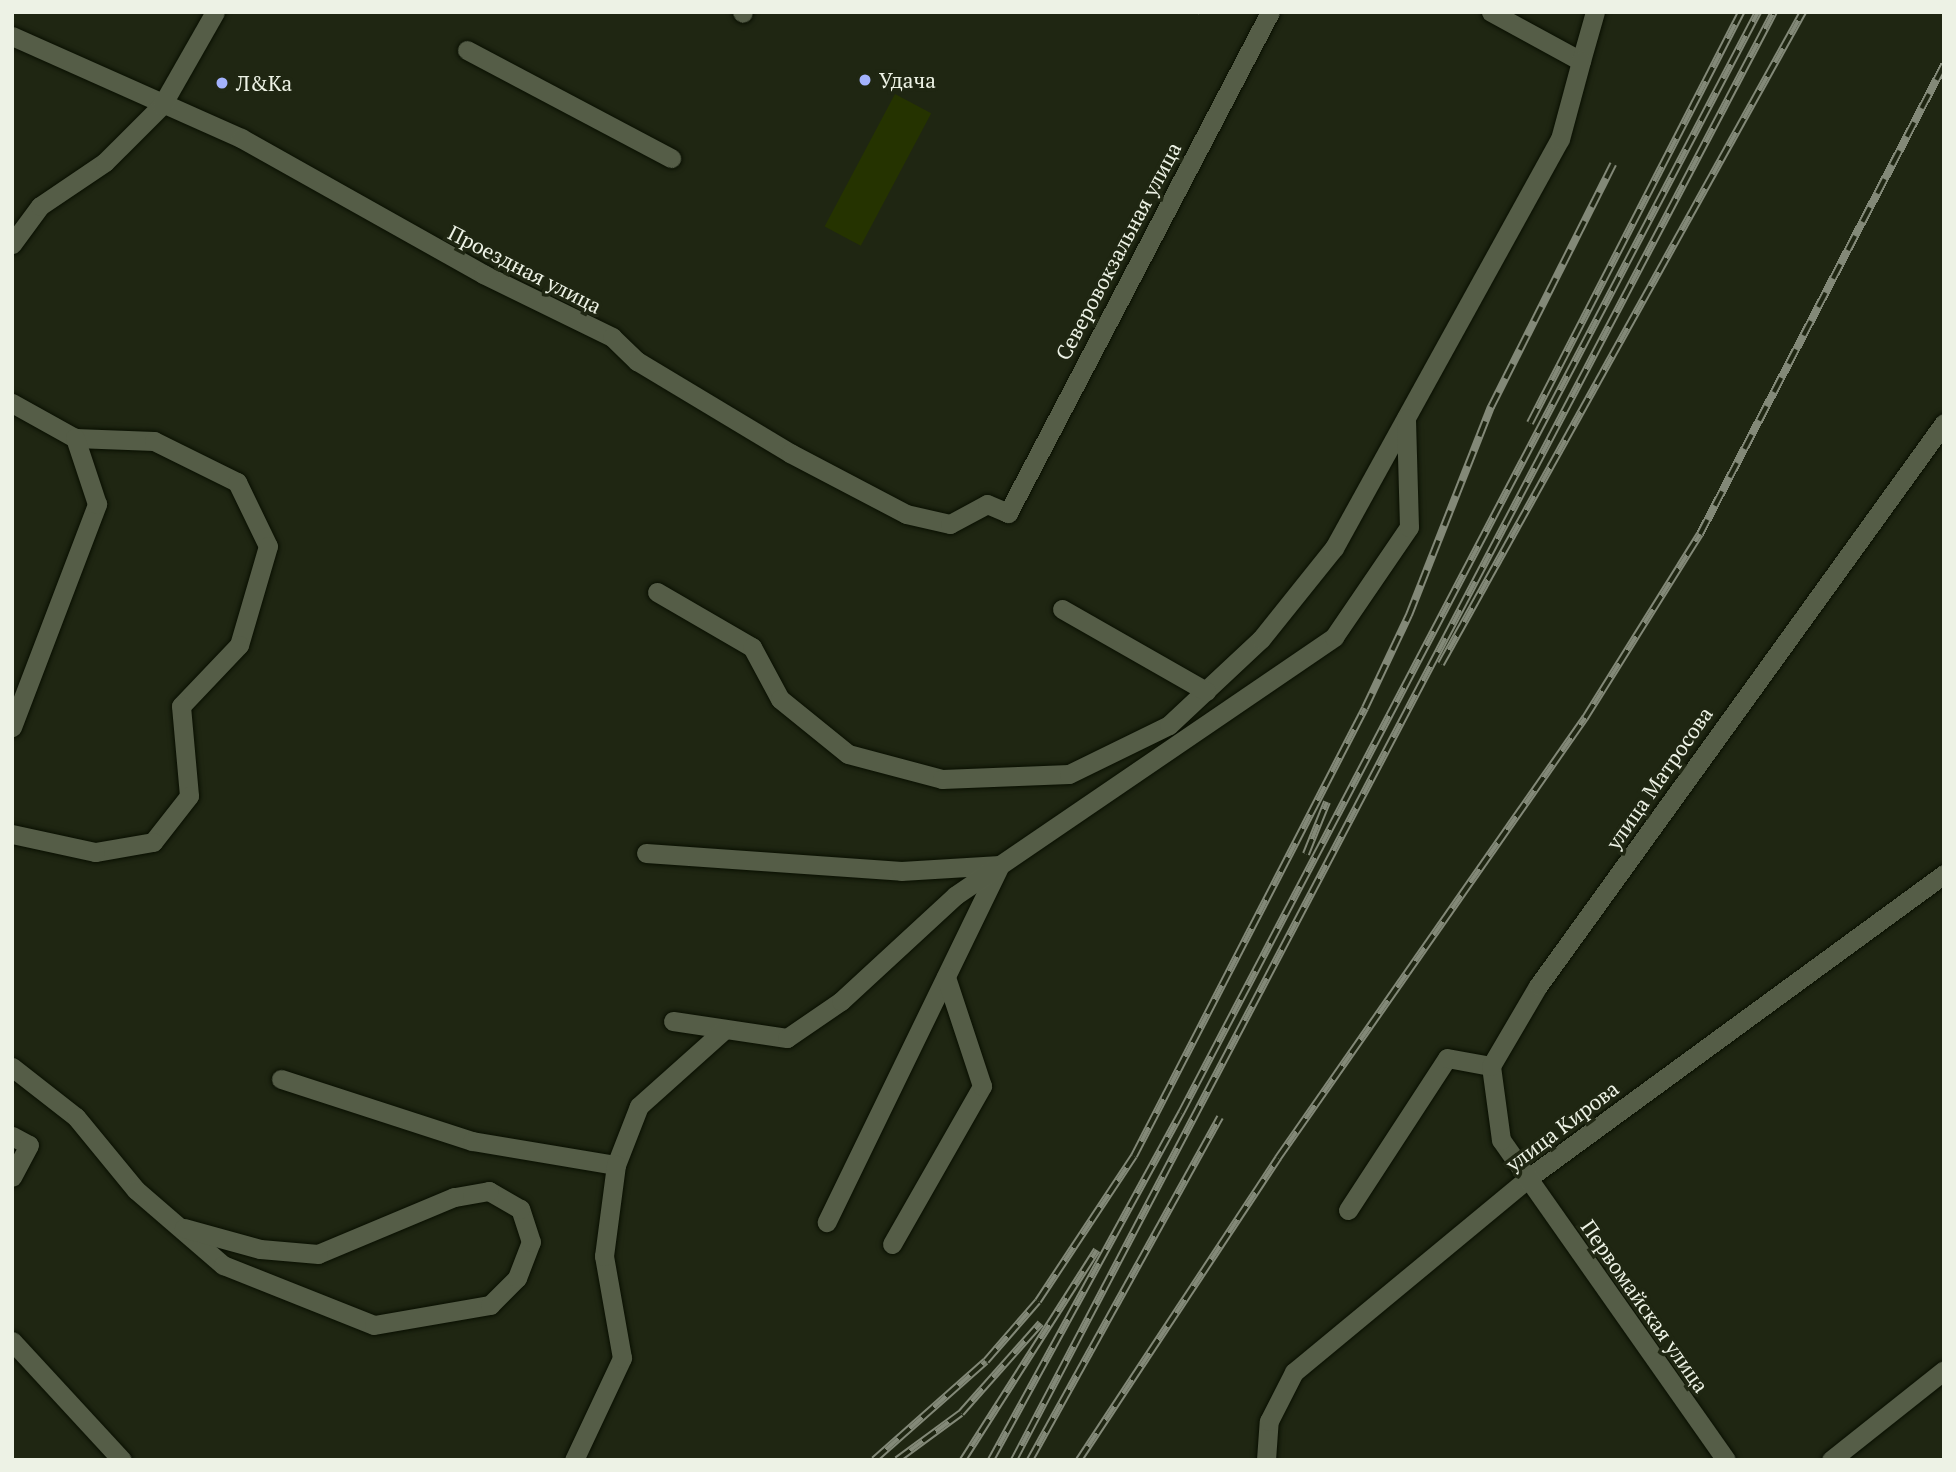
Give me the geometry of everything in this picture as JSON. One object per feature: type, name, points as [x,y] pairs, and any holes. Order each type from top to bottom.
[{"type":"street","points":[[12,244],[40,206],[105,162],[162,105],[215,12]]},
{"type":"street","name":"Северовокзальная улица","points":[[1008,513],[1270,12]]},
{"type":"street","points":[[1491,12],[1581,61]]},
{"type":"street","points":[[657,592],[752,647],[780,699],[848,754],[942,779],[1069,774],[1169,725],[1261,639],[1334,548],[1560,139],[1595,12]]},
{"type":"street","name":"Проездная улица","points":[[12,36],[241,138],[483,274],[612,337],[637,361],[906,514],[950,524],[987,504],[1008,513]]},
{"type":"street","points":[[467,50],[671,158]]},
{"type":"street","points":[[12,403],[75,438],[154,441],[237,482],[268,546],[239,645],[181,706],[189,796],[153,842],[95,852],[12,834]]},
{"type":"street","points":[[673,1021],[787,1038],[841,1001],[956,895],[1334,637],[1409,527],[1406,417]]},
{"type":"street","name":"улица Матросова","points":[[1491,1066],[1538,986],[1944,423]]},
{"type":"street","points":[[12,727],[97,504],[75,438]]},
{"type":"street","points":[[1062,609],[1206,691]]},
{"type":"street","points":[[646,853],[901,871],[1000,865]]},
{"type":"street","points":[[827,1222],[1000,865]]},
{"type":"street","name":"улица Кирова","points":[[1266,1460],[1269,1421],[1294,1372],[1527,1179],[1944,874]]},
{"type":"street","points":[[892,1244],[982,1086],[946,977]]},
{"type":"street","points":[[574,1460],[622,1358],[604,1256],[616,1165],[639,1106],[725,1029]]},
{"type":"street","points":[[1349,1210],[1447,1058],[1491,1066],[1501,1140],[1527,1179]]},
{"type":"street","points":[[12,1067],[76,1117],[136,1190],[184,1228],[223,1265],[374,1325],[490,1305],[517,1278],[531,1242],[520,1209],[489,1191],[454,1197],[318,1255],[260,1249],[184,1228]]},
{"type":"street","points":[[281,1079],[472,1141],[616,1165]]},
{"type":"street","points":[[12,1177],[21,1141]]},
{"type":"street","name":"Первомайская улица","points":[[1527,1179],[1726,1460]]},
{"type":"street","points":[[12,1341],[122,1460]]},
{"type":"street","points":[[1831,1460],[1944,1370]]},
{"type":"green space","points":[[895,94],[931,113],[861,246],[825,226]]},
{"type":"railway","points":[[1530,423],[1741,12]]},
{"type":"railway","points":[[991,1460],[1181,1113],[1758,12]]},
{"type":"railway","points":[[1014,1460],[1774,12]]},
{"type":"railway","points":[[1441,664],[1803,12]]},
{"type":"railway","points":[[1079,1460],[1278,1158],[1585,718],[1700,534],[1944,65]]},
{"type":"railway","points":[[874,1460],[986,1361],[1038,1301],[1134,1156],[1365,708],[1409,615],[1491,407],[1613,164]]},
{"type":"railway","points":[[1306,854],[1327,802]]},
{"type":"railway","points":[[1030,1460],[1220,1117]]},
{"type":"railway","points":[[963,1460],[1097,1250]]},
{"type":"railway","points":[[897,1460],[961,1413],[1041,1323]]},
{"type":"place","name":"Удача","points":[[865,80]]},
{"type":"place","name":"Л&Ка","points":[[222,83]]}]
